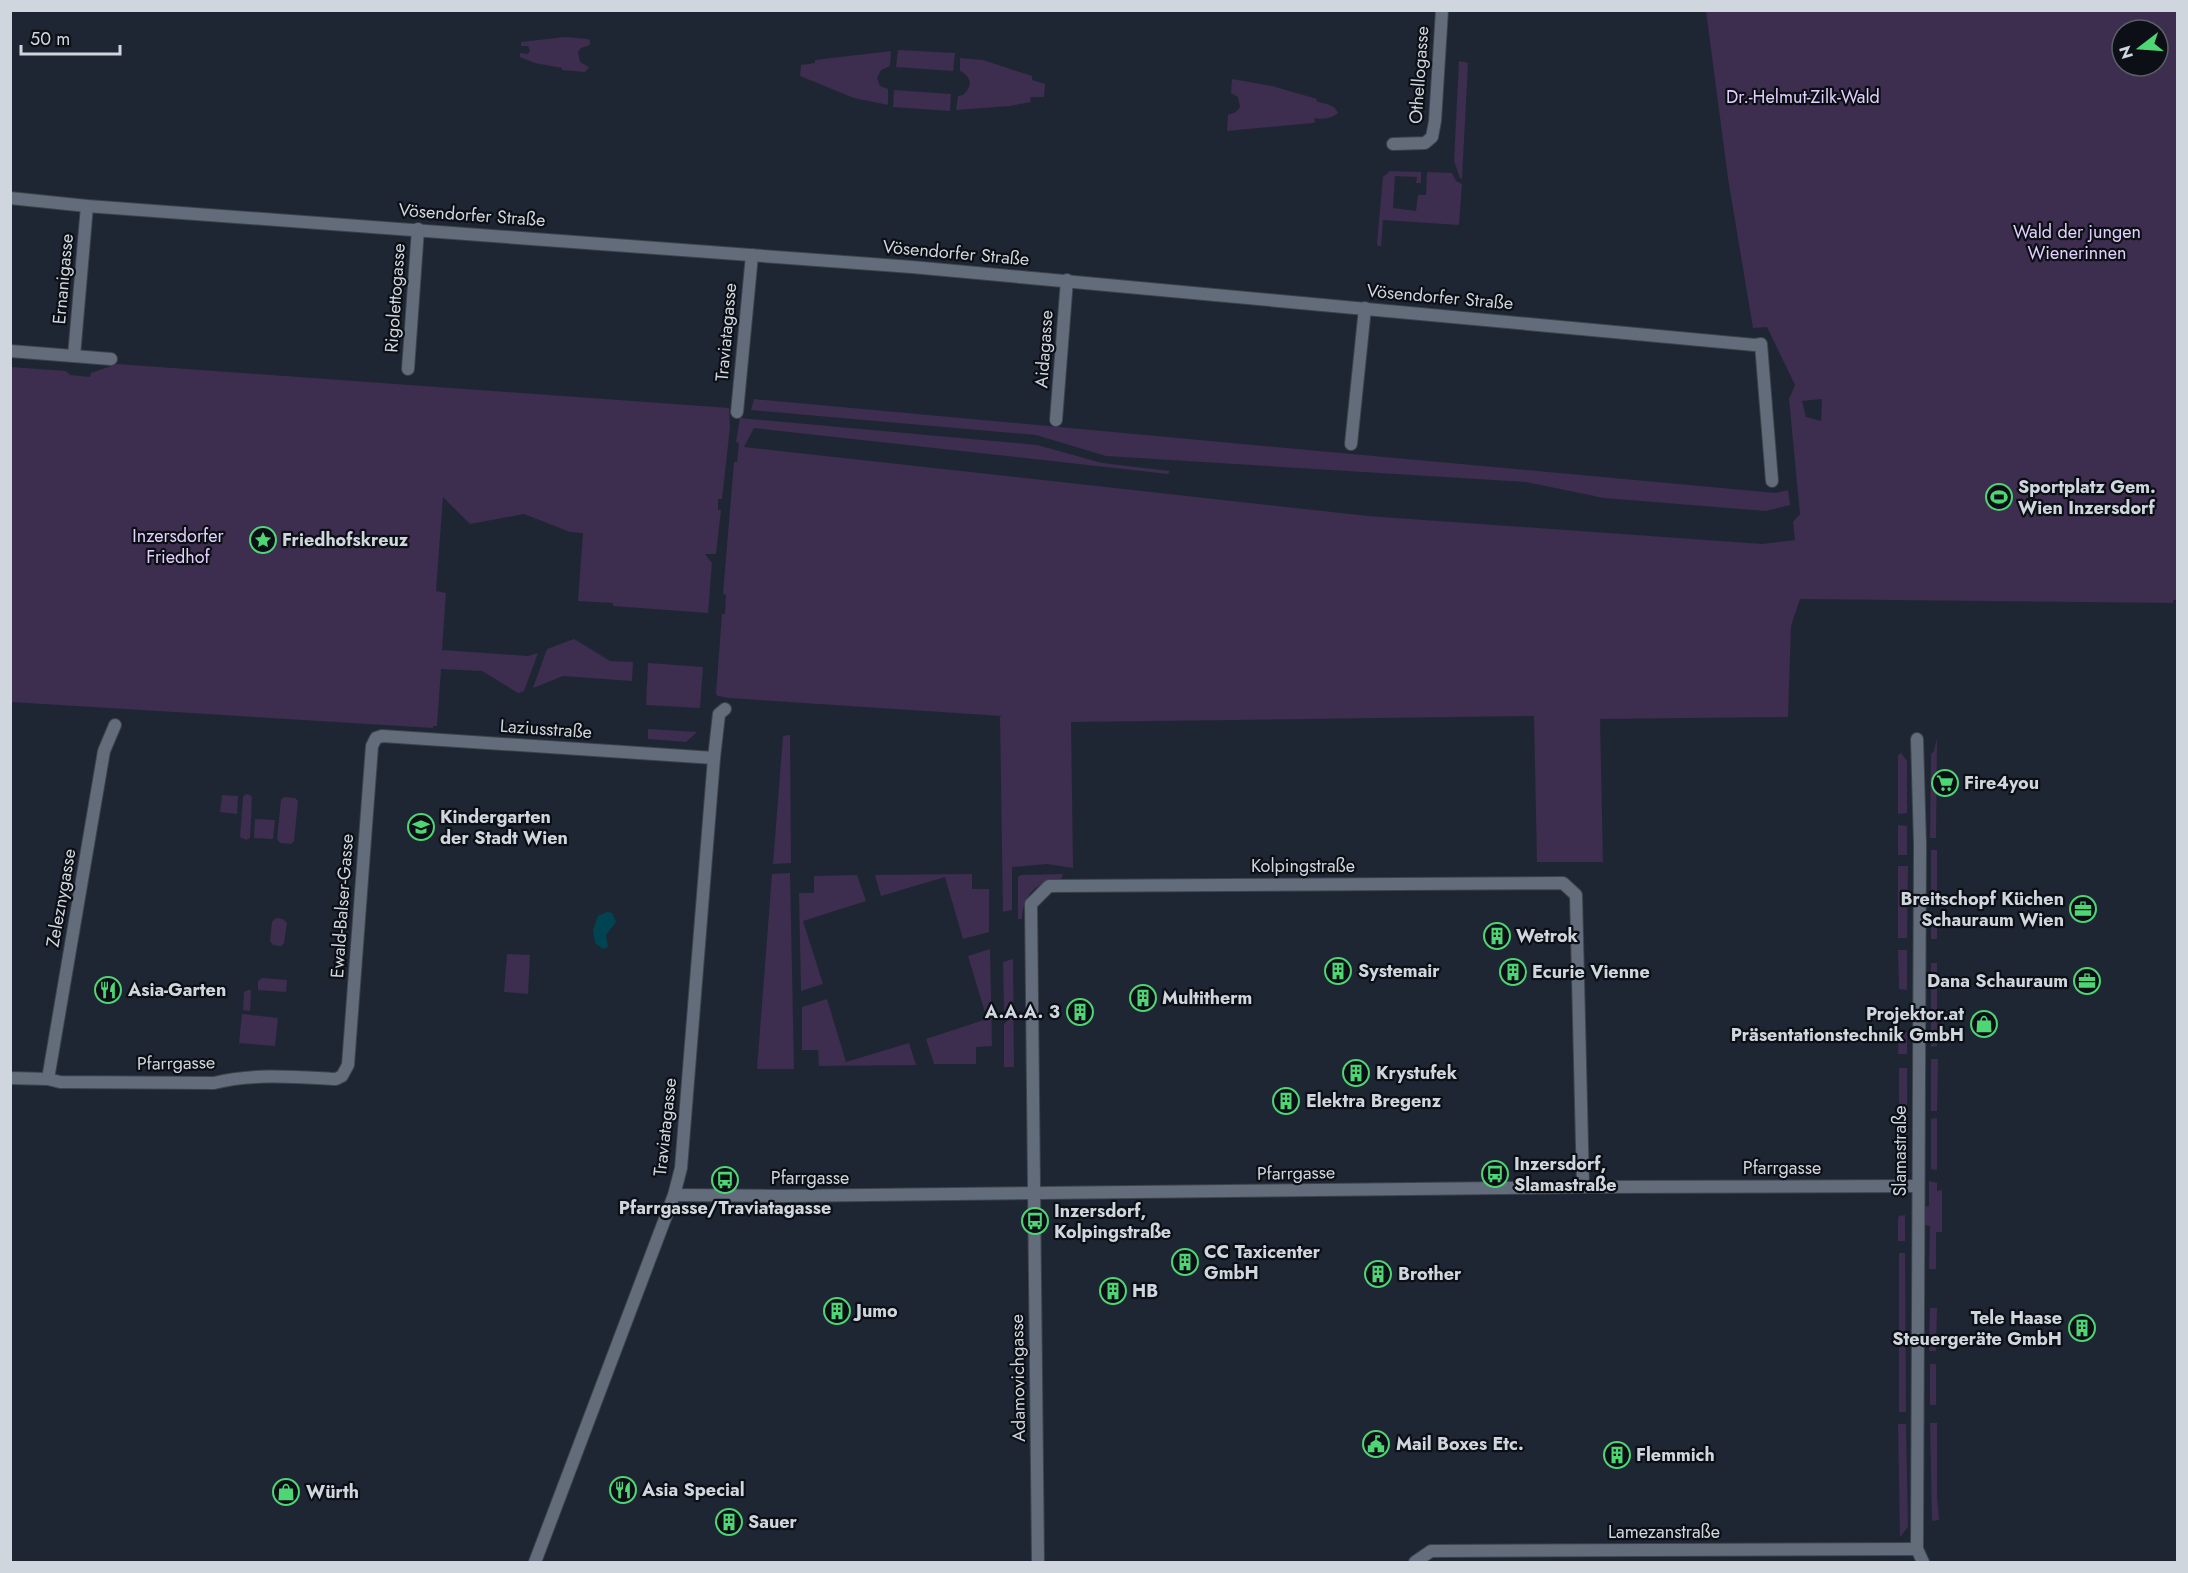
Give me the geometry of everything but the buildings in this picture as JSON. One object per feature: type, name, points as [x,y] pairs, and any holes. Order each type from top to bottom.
[{"type":"street","name":"Othellogasse","points":[[1393,144],[1425,143],[1431,136],[1435,121],[1442,10]]},
{"type":"street","name":"Vösendorfer Straße","points":[[10,198],[87,206],[1067,280],[1761,344],[1772,481]]},
{"type":"street","name":"Ernanigasse","points":[[74,356],[87,206]]},
{"type":"street","name":"Rigolettogasse","points":[[408,369],[418,230]]},
{"type":"street","name":"Traviatagasse","points":[[737,412],[752,255]]},
{"type":"street","name":"Aidagasse","points":[[1056,420],[1067,280]]},
{"type":"street","points":[[1351,444],[1365,308]]},
{"type":"street","points":[[10,351],[111,359]]},
{"type":"street","name":"Traviatagasse","points":[[535,1563],[674,1195],[681,1168],[714,758],[719,714],[725,709]]},
{"type":"street","name":"Zeleznygasse","points":[[48,1079],[104,751],[115,725]]},
{"type":"street","name":"Laziusstraße","points":[[376,738],[382,736],[714,758]]},
{"type":"street","name":"Ewald-Balser-Gasse","points":[[342,1076],[348,1065],[372,746],[376,738]]},
{"type":"street","name":"Slamastraße","points":[[1917,739],[1920,844],[1917,1549],[1923,1563]]},
{"type":"street","name":"Kolpingstraße","points":[[1035,1194],[1031,904],[1049,886],[1563,883],[1576,895],[1583,1187]]},
{"type":"street","name":"Pfarrgasse","points":[[10,1078],[48,1079],[60,1082],[214,1083],[231,1079],[282,1076],[336,1078],[342,1076]]},
{"type":"street","name":"Pfarrgasse","points":[[674,1195],[1918,1186]]},
{"type":"street","name":"Adamovichgasse","points":[[1035,1194],[1038,1563]]},
{"type":"street","name":"Lamezanstraße","points":[[1415,1563],[1431,1551],[1917,1549]]},
{"type":"green space","points":[[1706,11],[2177,11],[2177,600],[2173,600],[2173,603],[1800,599],[1791,626],[1788,717],[1600,719],[1603,862],[1537,862],[1534,716],[1071,722],[1073,868],[1047,864],[1012,867],[1012,910],[1003,912],[1000,717],[1002,716],[729,698],[716,694],[722,614],[725,614],[726,595],[723,594],[734,462],[737,462],[739,443],[736,442],[740,418],[1037,445],[1102,463],[1170,471],[1168,474],[754,428],[744,447],[1368,516],[1762,544],[1795,540],[1793,522],[1800,514],[1789,399],[1795,385],[1767,327],[1753,328],[1728,178]],"holes":[[[1822,399],[1821,421],[1806,417],[1802,401]]]},
{"type":"green space","points":[[565,37],[590,41],[590,45],[581,48],[578,52],[580,62],[589,67],[585,72],[562,70],[562,68],[535,63],[520,57],[520,53],[528,54],[530,50],[528,46],[521,46],[521,42]]},
{"type":"green space","points":[[898,50],[955,53],[953,71],[896,67]]},
{"type":"green space","points":[[891,51],[890,66],[881,70],[877,78],[880,86],[888,89],[888,105],[854,98],[800,76],[801,65],[815,63],[815,60]]},
{"type":"green space","points":[[960,58],[983,60],[1032,76],[1032,80],[1045,84],[1044,97],[1030,97],[1031,102],[1010,106],[956,110],[958,96],[963,95],[970,85],[967,76],[960,71]]},
{"type":"green space","points":[[1459,61],[1468,63],[1462,179],[1454,161]]},
{"type":"green space","points":[[1232,79],[1272,86],[1317,99],[1316,101],[1329,105],[1338,113],[1327,118],[1314,118],[1313,123],[1227,131],[1228,115],[1236,112],[1240,107],[1238,97],[1231,93]]},
{"type":"green space","points":[[894,90],[951,94],[950,111],[893,107]]},
{"type":"green space","points":[[1390,171],[1421,172],[1421,183],[1416,183],[1417,177],[1395,176],[1393,208],[1416,211],[1418,195],[1426,195],[1427,172],[1452,173],[1456,181],[1462,184],[1459,225],[1383,220],[1381,246],[1378,246],[1383,177]]},
{"type":"green space","name":"Inzersdorfer Friedhof","points":[[117,364],[729,408],[730,427],[722,499],[718,499],[718,510],[721,510],[716,554],[705,554],[712,563],[708,613],[578,601],[583,533],[570,532],[524,514],[470,524],[443,497],[436,591],[446,593],[442,650],[528,656],[538,653],[524,691],[518,693],[482,671],[441,669],[437,726],[433,728],[11,702],[11,367],[66,371],[70,375],[90,377],[91,373]]},
{"type":"green space","points":[[754,399],[1776,493],[1788,490],[1790,505],[1766,511],[1604,498],[1526,482],[1106,456],[1036,435],[751,410]]},
{"type":"green space","points":[[574,639],[610,661],[633,662],[632,681],[563,676],[533,688],[547,649]]},
{"type":"green space","points":[[648,663],[703,667],[700,708],[646,705]]},
{"type":"green space","points":[[648,729],[697,732],[686,742],[648,739]]},
{"type":"green space","points":[[790,735],[791,863],[773,864],[783,736]]},
{"type":"green space","points":[[1937,738],[1936,838],[1930,838],[1931,754]]},
{"type":"green space","points":[[1901,753],[1907,761],[1907,813],[1898,814],[1898,755]]},
{"type":"green space","points":[[246,794],[252,798],[250,838],[246,840],[240,837],[243,797]]},
{"type":"green space","points":[[222,795],[238,796],[237,814],[220,812]]},
{"type":"green space","points":[[284,797],[295,798],[298,801],[294,841],[291,844],[280,843],[277,839],[281,800]]},
{"type":"green space","points":[[255,819],[275,820],[273,839],[254,838]]},
{"type":"green space","points":[[1898,825],[1907,826],[1907,855],[1898,855]]},
{"type":"green space","points":[[1931,850],[1937,850],[1937,902],[1931,902]]},
{"type":"green space","points":[[1898,866],[1908,866],[1907,938],[1898,938]]},
{"type":"green space","points":[[790,873],[794,1069],[757,1069],[772,874]]},
{"type":"green space","points":[[972,874],[972,889],[989,889],[989,932],[963,939],[945,877],[881,896],[875,875]]},
{"type":"green space","points":[[1063,874],[1061,879],[1052,880],[1033,890],[1025,902],[1022,919],[1018,919],[1018,877]]},
{"type":"green space","points":[[857,875],[866,901],[803,921],[823,984],[801,991],[799,893],[814,893],[814,876]]},
{"type":"green space","points":[[1931,916],[1937,916],[1937,939],[1931,939]]},
{"type":"green space","points":[[276,918],[283,919],[287,923],[284,943],[281,946],[273,945],[270,941],[272,922]]},
{"type":"green space","points":[[990,949],[992,1046],[976,1047],[976,1064],[934,1064],[926,1039],[987,1019],[968,956]]},
{"type":"green space","points":[[1898,950],[1907,950],[1907,990],[1899,989]]},
{"type":"green space","points":[[507,954],[530,955],[528,994],[504,992]]},
{"type":"green space","points":[[1013,959],[1014,1067],[1004,1067],[1004,1024],[1007,1021],[1007,1012],[1004,1011],[1003,962]]},
{"type":"green space","points":[[1931,963],[1937,963],[1937,1046],[1931,1047]]},
{"type":"green space","points":[[262,978],[287,980],[286,992],[258,990],[258,981]]},
{"type":"green space","points":[[251,990],[250,1011],[243,1010],[244,992]]},
{"type":"green space","points":[[827,999],[846,1062],[909,1043],[916,1065],[819,1066],[818,1050],[802,1050],[802,1007]]},
{"type":"green space","points":[[242,1014],[278,1018],[275,1046],[239,1043]]},
{"type":"green space","points":[[1899,1032],[1907,1032],[1907,1054],[1898,1054]]},
{"type":"green space","points":[[1931,1059],[1938,1059],[1937,1111],[1931,1111]]},
{"type":"green space","points":[[1899,1068],[1907,1068],[1907,1157],[1899,1168]]},
{"type":"green space","points":[[1937,1118],[1937,1170],[1931,1169],[1931,1119]]},
{"type":"green space","points":[[1929,1181],[1937,1183],[1937,1191],[1942,1190],[1942,1232],[1936,1232],[1936,1269],[1929,1269],[1930,1226],[1925,1225],[1924,1207],[1929,1206]]},
{"type":"green space","points":[[1905,1215],[1905,1241],[1898,1241],[1898,1219],[1899,1216]]},
{"type":"green space","points":[[1899,1253],[1905,1253],[1906,1412],[1899,1412]]},
{"type":"green space","points":[[1930,1308],[1937,1308],[1936,1351],[1929,1351]]},
{"type":"green space","points":[[1930,1364],[1936,1364],[1936,1405],[1930,1405]]},
{"type":"green space","points":[[1930,1423],[1937,1423],[1939,1520],[1932,1521]]},
{"type":"green space","points":[[1898,1424],[1906,1424],[1908,1527],[1900,1537]]},
{"type":"water","points":[[607,912],[612,913],[616,922],[606,935],[608,947],[603,949],[595,943],[593,930],[598,916]]},
{"type":"place","name":"Sportplatz Gem. Wien Inzersdorf","points":[[1999,497]]},
{"type":"place","name":"Friedhofskreuz","points":[[263,540]]},
{"type":"place","name":"Fire4you","points":[[1945,783]]},
{"type":"place","name":"Kindergarten der Stadt Wien","points":[[421,827]]},
{"type":"place","name":"Breitschopf Küchen Schauraum Wien","points":[[2083,909]]},
{"type":"place","name":"Wetrok","points":[[1497,936]]},
{"type":"place","name":"Systemair","points":[[1338,971]]},
{"type":"place","name":"Ecurie Vienne","points":[[1513,972]]},
{"type":"place","name":"Dana Schauraum","points":[[2087,981]]},
{"type":"place","name":"Asia-Garten","points":[[108,990]]},
{"type":"place","name":"Multitherm","points":[[1143,998]]},
{"type":"place","name":"A.A.A. 3","points":[[1080,1012]]},
{"type":"place","name":"Projektor.at Präsentationstechnik GmbH","points":[[1984,1024]]},
{"type":"place","name":"Krystufek","points":[[1356,1073]]},
{"type":"place","name":"Elektra Bregenz","points":[[1286,1101]]},
{"type":"place","name":"Inzersdorf, Slamastraße","points":[[1495,1174]]},
{"type":"place","name":"Pfarrgasse/Traviatagasse","points":[[725,1180]]},
{"type":"place","name":"Inzersdorf, Kolpingstraße","points":[[1035,1221]]},
{"type":"place","name":"CC Taxicenter GmbH","points":[[1185,1262]]},
{"type":"place","name":"Brother","points":[[1378,1274]]},
{"type":"place","name":"HB","points":[[1113,1291]]},
{"type":"place","name":"Jumo","points":[[837,1311]]},
{"type":"place","name":"Tele Haase Steuergeräte GmbH","points":[[2082,1328]]},
{"type":"place","name":"Mail Boxes Etc.","points":[[1376,1444]]},
{"type":"place","name":"Flemmich","points":[[1617,1455]]},
{"type":"place","name":"Asia Special","points":[[623,1490]]},
{"type":"place","name":"Würth","points":[[286,1492]]},
{"type":"place","name":"Sauer","points":[[729,1522]]},
{"type":"park label","name":"Dr.-Helmut-Zilk-Wald","points":[[1803,97]]},
{"type":"park label","name":"Wald der jungen Wienerinnen","points":[[2077,242]]}]
